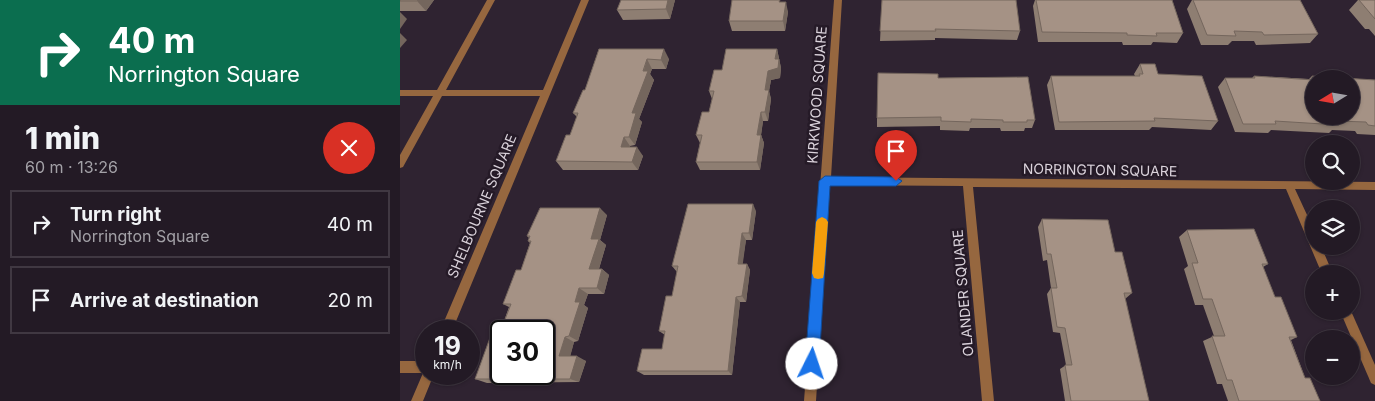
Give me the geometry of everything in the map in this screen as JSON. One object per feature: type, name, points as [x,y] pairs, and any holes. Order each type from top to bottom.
[{"type":"street","points":[[400,164],[491,0]]},
{"type":"street","name":"SHELBOURNE SQUARE","points":[[451,320],[585,0]]},
{"type":"street","name":"KIRKWOOD SQUARE","points":[[810,401],[838,0]]},
{"type":"street","points":[[400,93],[546,93]]},
{"type":"street","name":"NORRINGTON SQUARE","points":[[825,181],[1375,186]]},
{"type":"street","name":"OLANDER SQUARE","points":[[968,182],[988,401]]},
{"type":"street","points":[[1289,186],[1305,222]]},
{"type":"street","points":[[1349,320],[1375,379]]},
{"type":"street","points":[[400,367],[415,367]]},
{"type":"street","points":[[417,401],[424,385]]},
{"type":"building","points":[[400,0],[418,0],[400,1]]},
{"type":"building","points":[[621,0],[668,0],[666,9],[617,10]]},
{"type":"building","points":[[732,0],[780,0],[779,2],[786,2],[783,21],[729,21]]},
{"type":"building","points":[[882,0],[1016,0],[1020,31],[935,29],[936,31],[880,31]]},
{"type":"building","points":[[1036,0],[1172,0],[1183,33],[1156,33],[1157,36],[1127,35],[1127,33],[1042,32]]},
{"type":"building","points":[[1193,0],[1300,0],[1318,34],[1264,35],[1262,32],[1234,31],[1236,36],[1207,35]]},
{"type":"building","points":[[1359,0],[1375,0],[1375,19]]},
{"type":"building","points":[[599,49],[664,49],[661,60],[647,59],[643,71],[648,71],[632,113],[636,113],[629,137],[624,137],[621,147],[637,147],[632,162],[556,161],[566,135],[570,135],[578,113],[573,113],[583,90],[585,90]]},
{"type":"building","points":[[726,49],[777,49],[775,59],[779,59],[778,68],[768,71],[765,90],[769,90],[765,112],[761,112],[757,135],[761,135],[757,162],[696,162],[702,135],[696,135],[702,112],[709,112],[714,91],[709,91],[714,70],[722,70]]},
{"type":"building","points":[[1140,64],[1155,64],[1158,74],[1202,76],[1218,121],[1154,118],[1155,121],[1059,122],[1051,76],[1140,76],[1139,74],[1143,74]]},
{"type":"building","points":[[878,73],[938,74],[938,78],[1028,77],[1035,120],[1003,122],[1003,120],[971,119],[971,122],[941,121],[941,117],[877,118]]},
{"type":"building","points":[[1254,76],[1305,79],[1305,123],[1275,121],[1276,124],[1243,124],[1225,78],[1255,78]]},
{"type":"building","points":[[1360,79],[1375,80],[1375,126],[1368,125],[1366,122],[1360,122]]},
{"type":"building","points":[[688,204],[753,204],[749,233],[742,233],[738,264],[747,264],[742,296],[736,297],[728,371],[637,371],[642,349],[662,349],[665,331],[659,331],[666,296],[672,296],[678,266],[672,266]]},
{"type":"building","points":[[540,208],[600,208],[591,239],[599,239],[589,269],[602,269],[597,288],[579,288],[575,302],[580,302],[569,336],[565,337],[559,356],[577,356],[570,379],[555,379],[555,320],[505,320],[511,304],[503,304],[516,270],[521,270],[531,241],[528,241],[530,236],[527,236]]},
{"type":"building","points":[[1042,219],[1108,220],[1115,252],[1122,252],[1132,293],[1124,293],[1149,401],[1071,401],[1065,365],[1072,365],[1065,328],[1057,327],[1051,288],[1057,288],[1051,254],[1047,254]]},
{"type":"building","points":[[1254,229],[1268,264],[1262,264],[1275,297],[1281,297],[1297,337],[1289,337],[1305,378],[1305,385],[1313,385],[1320,401],[1239,401],[1232,380],[1227,380],[1212,336],[1225,336],[1212,299],[1203,299],[1192,263],[1198,263],[1187,230]]},
{"type":"building","points":[[490,338],[490,379],[480,379],[480,365]]},
{"type":"slow traffic","points":[[818,273],[822,222]]},
{"type":"route","points":[[812,364],[825,181],[896,181]]}]
